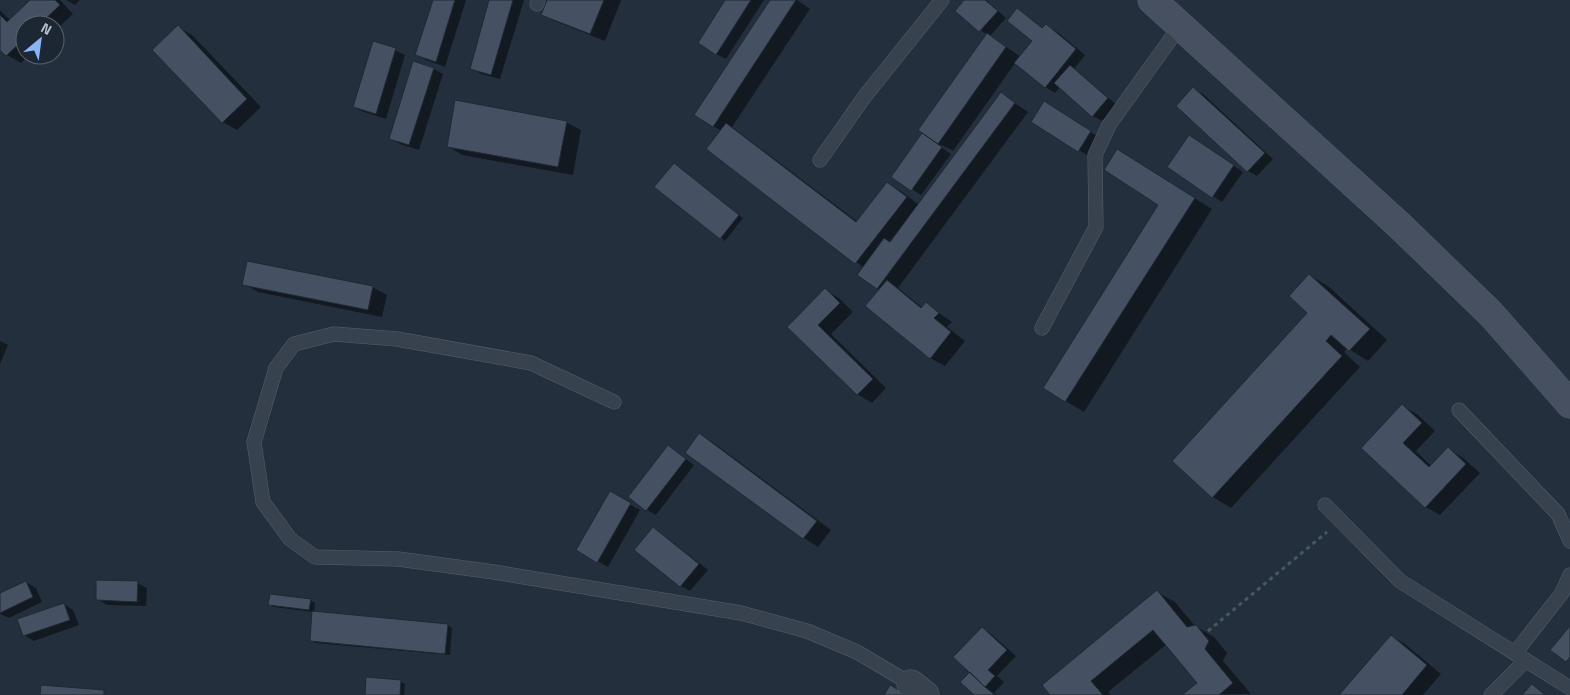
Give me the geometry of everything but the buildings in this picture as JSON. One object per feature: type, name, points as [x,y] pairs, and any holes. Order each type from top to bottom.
[{"type":"street","points":[[1152,0],[1406,232],[1490,314],[1570,404]]},
{"type":"lane","points":[[820,160],[865,96],[942,0]]},
{"type":"lane","points":[[1042,328],[1096,227],[1095,155],[1109,125],[1180,26]]},
{"type":"lane","points":[[614,402],[531,363],[397,339],[334,334],[294,344],[276,368],[254,442],[263,502],[290,539],[315,557],[398,558],[741,613],[807,631],[857,652],[918,689]]},
{"type":"lane","points":[[1459,410],[1558,514],[1570,541]]},
{"type":"lane","points":[[1325,505],[1400,580],[1570,688]]},
{"type":"lane","points":[[1491,695],[1520,657],[1562,593],[1570,575]]},
{"type":"path","points":[[1208,631],[1341,520]]}]
